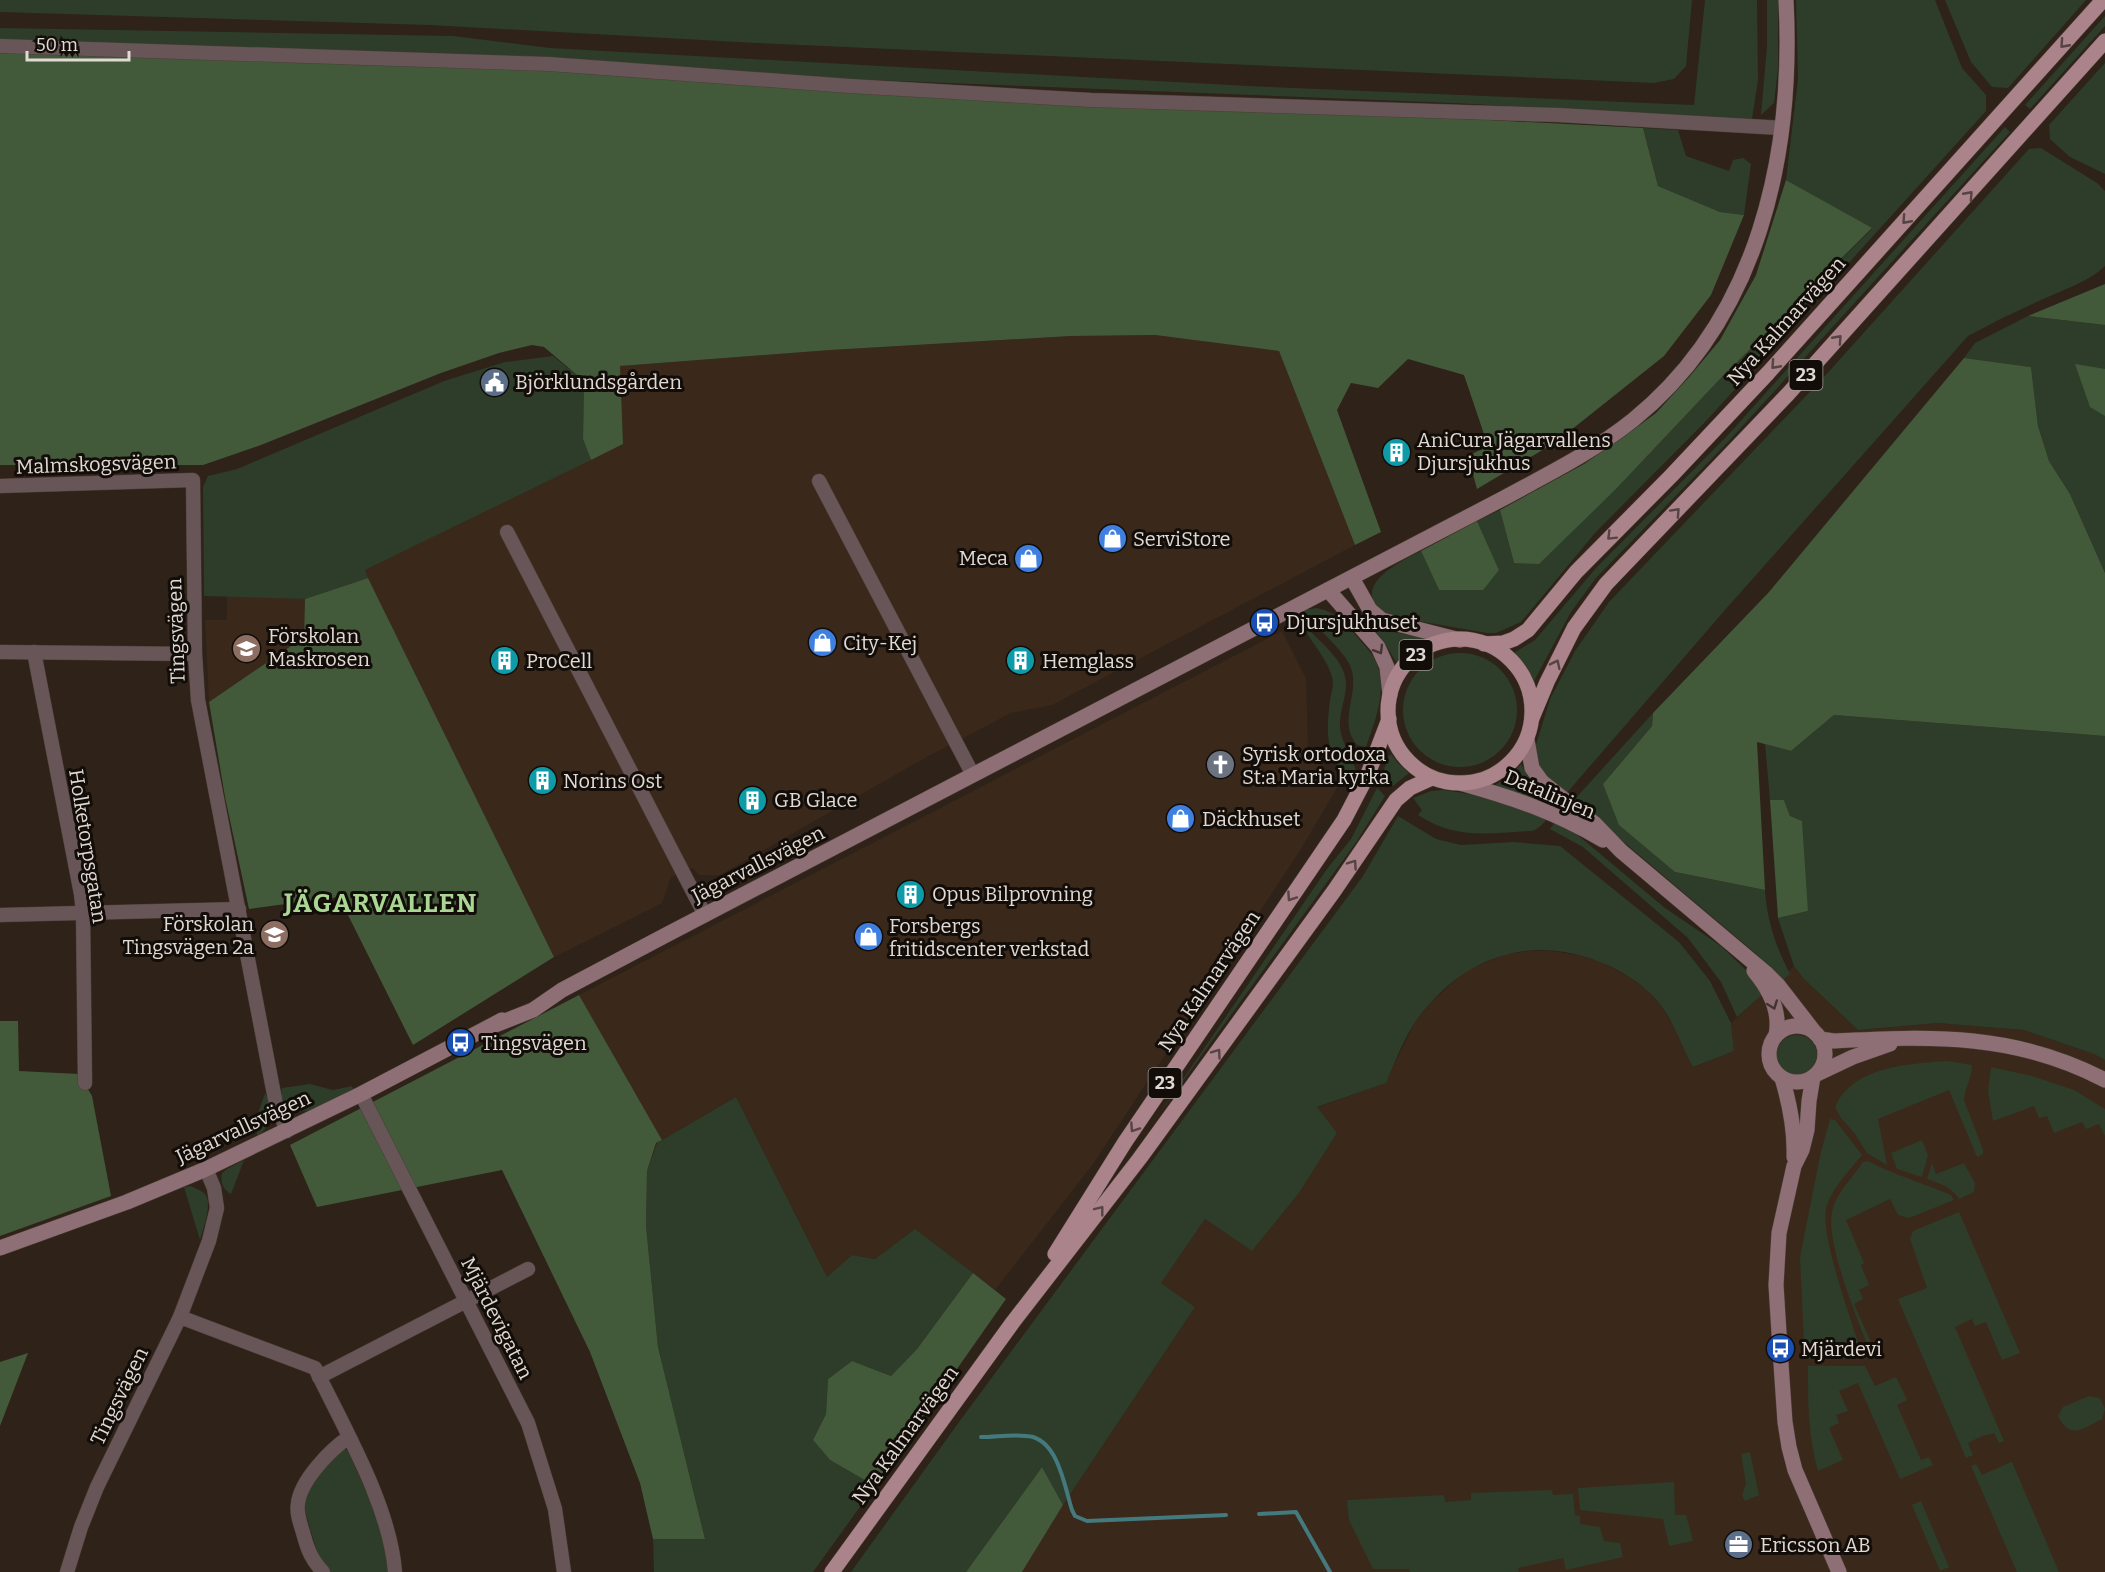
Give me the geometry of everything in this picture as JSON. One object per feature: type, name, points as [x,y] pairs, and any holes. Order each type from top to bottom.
[{"type":"main road","name":"Nya Kalmarvägen","points":[[1484,644],[1503,643],[1528,630],[1576,572],[1768,373],[2103,0]]},
{"type":"main road","name":"23","points":[[1532,718],[1530,694],[1521,673],[1505,655],[1484,644],[1460,639],[1434,645],[1416,655],[1402,670],[1390,695],[1389,719],[1395,741],[1407,760],[1418,770],[1432,778],[1460,783],[1477,782],[1493,776],[1507,766],[1527,740],[1532,718],[1547,682],[1574,628],[1606,584],[1788,394],[2105,41]]},
{"type":"main road","name":"Nya Kalmarvägen","points":[[1013,1322],[1125,1142],[1344,820],[1368,774],[1389,719]]},
{"type":"main road","name":"Nya Kalmarvägen","points":[[832,1572],[1013,1322],[1140,1158],[1353,864],[1396,800],[1410,788],[1432,778]]},
{"type":"street","name":"Jägarvallsvägen","points":[[0,1248],[116,1206],[206,1169],[361,1094],[495,1025],[529,1002],[562,990],[1353,578],[1584,455],[1634,419],[1673,382],[1725,312],[1750,260],[1767,208],[1782,128],[1788,45],[1786,0]]},
{"type":"street","points":[[0,46],[549,64],[850,86],[1092,100],[1558,115],[1782,128]]},
{"type":"street","name":"Malmskogsvägen","points":[[0,486],[193,480]]},
{"type":"street","name":"Tingsvägen","points":[[193,480],[195,654],[201,719],[276,1104],[287,1131]]},
{"type":"street","points":[[819,481],[973,775]]},
{"type":"street","points":[[507,532],[705,915]]},
{"type":"street","points":[[1353,578],[1370,610],[1382,620],[1460,639]]},
{"type":"street","points":[[1328,590],[1378,647],[1388,667],[1390,695]]},
{"type":"street","points":[[0,652],[195,654]]},
{"type":"street","name":"Holketorpsgatan","points":[[34,652],[81,894],[86,1083]]},
{"type":"street","name":"Datalinjen","points":[[1527,740],[1529,759],[1537,776],[1778,985],[1818,1036]]},
{"type":"street","name":"Datalinjen","points":[[1460,783],[1517,799],[1556,815],[1622,851]]},
{"type":"street","points":[[0,915],[239,909]]},
{"type":"street","name":"Datalinjen","points":[[1732,946],[1769,993],[1778,1020],[1776,1035]]},
{"type":"street","points":[[1794,1166],[1793,1122],[1782,1078],[1771,1066],[1769,1050],[1776,1035],[1782,1030],[1796,1026],[1834,1041],[1952,1039],[2019,1047],[2053,1057],[2105,1080]]},
{"type":"street","points":[[1818,1036],[1823,1045],[1824,1060],[1815,1075],[1809,1101],[1807,1130],[1802,1150],[1794,1166],[1781,1222],[1776,1285],[1785,1422],[1789,1447],[1795,1470],[1839,1572]]},
{"type":"street","points":[[1782,1078],[1794,1082],[1808,1080],[1883,1046],[1907,1040]]},
{"type":"street","name":"Mjärdevigatan","points":[[361,1094],[528,1424],[555,1509],[564,1572]]},
{"type":"street","name":"Tingsvägen","points":[[67,1572],[97,1487],[180,1317],[209,1241],[215,1222],[217,1199],[206,1169]]},
{"type":"street","points":[[319,1377],[528,1269]]},
{"type":"street","points":[[180,1317],[315,1368],[349,1437],[390,1534],[395,1572]]},
{"type":"street","points":[[323,1572],[312,1560],[308,1551],[297,1515],[298,1502],[311,1476],[334,1448],[349,1437]]},
{"type":"shaded area","points":[[1155,335],[1279,351],[1355,545],[1052,705],[1011,713],[923,759],[720,875],[699,875],[693,868],[671,877],[662,903],[554,957],[364,570],[623,444],[619,366],[830,350],[1071,336]]},
{"type":"shaded area","name":"Förskolan Maskrosen","points":[[227,596],[305,599],[304,637],[209,702],[205,620],[227,620]]},
{"type":"shaded area","points":[[1282,631],[1306,679],[1308,750],[1338,786],[1301,849],[1093,1164],[995,1290],[915,1229],[875,1259],[852,1255],[827,1277],[736,1097],[662,1140],[579,995]]},
{"type":"shaded area","points":[[1553,951],[1578,955],[1599,961],[1629,977],[1648,991],[1661,1006],[1676,1030],[1693,1067],[1734,1051],[1731,1023],[1794,966],[1804,979],[1858,1030],[1937,1023],[2024,1030],[2094,1054],[2105,1060],[2105,1572],[1022,1572],[1063,1505],[1195,1307],[1161,1283],[1205,1219],[1252,1251],[1299,1193],[1337,1133],[1316,1108],[1385,1083],[1414,1024],[1430,1003],[1467,970],[1507,954]]},
{"type":"green space","points":[[0,0],[1692,0],[1686,66],[1674,79],[1654,83],[756,43],[430,25],[0,12]]},
{"type":"green space","points":[[1705,0],[1757,0],[1758,80],[1752,119],[1452,103],[846,79],[549,58],[0,39],[0,28],[453,36],[550,48],[1248,86],[1694,105]]},
{"type":"green space","points":[[1767,0],[1778,0],[1778,69],[1774,103],[1761,115],[1767,46]]},
{"type":"green space","points":[[1796,0],[1935,0],[1962,68],[1986,95],[1986,111],[1707,420],[1595,533],[1521,622],[1496,633],[1487,633],[1389,616],[1377,606],[1372,596],[1373,587],[1380,578],[1400,562],[1421,551],[1439,590],[1499,570],[1477,521],[1500,510],[1514,563],[1617,488],[1720,379],[1872,229],[1786,180],[1798,79]]},
{"type":"green space","points":[[1945,0],[2086,0],[2008,88],[1992,87],[1971,62]]},
{"type":"green space","points":[[2105,16],[2105,26],[2030,109],[2025,105]]},
{"type":"green space","points":[[0,53],[542,69],[1095,105],[1643,128],[1658,186],[1720,212],[1744,215],[1711,295],[1664,356],[1556,442],[1477,489],[1468,456],[1488,446],[1464,375],[1408,359],[1378,388],[1351,383],[1337,410],[1381,532],[1355,545],[1279,351],[1155,335],[1071,336],[830,350],[620,366],[623,444],[591,460],[583,439],[584,381],[544,347],[532,345],[499,353],[441,373],[261,445],[203,465],[0,465]]},
{"type":"green space","points":[[2105,63],[2105,174],[2070,157],[2050,139],[2049,125]]},
{"type":"green space","points":[[2005,127],[2010,132],[1729,441],[1596,578],[1571,612],[1534,681],[1526,666],[1514,653],[1535,640],[1596,568],[1727,436]]},
{"type":"green space","points":[[1643,128],[1678,130],[1686,156],[1729,171],[1733,160],[1743,158],[1751,164],[1744,215],[1720,212],[1658,186]]},
{"type":"green space","points":[[2041,148],[2097,183],[2105,191],[2105,266],[2085,280],[1968,336],[1725,610],[1565,795],[1539,770],[1534,751],[1550,699],[1575,651],[1609,602],[1824,377],[2029,149]]},
{"type":"green space","points":[[1786,180],[1872,228],[1720,379],[1617,488],[1539,564],[1514,563],[1500,510],[1584,464],[1622,438],[1656,413],[1690,376],[1720,340],[1756,275]]},
{"type":"green space","points":[[2105,284],[2105,325],[2028,316]]},
{"type":"green space","points":[[2028,316],[2105,325],[2105,573],[2070,494],[2049,461],[2038,426],[2031,367],[1964,358],[1975,343]]},
{"type":"green space","points":[[553,356],[584,381],[583,439],[591,460],[365,570],[368,578],[305,599],[204,596],[203,487],[208,476],[237,469],[444,381],[505,362]]},
{"type":"green space","points":[[1964,358],[2031,367],[2038,426],[2049,461],[2070,494],[2105,573],[2105,736],[1834,715],[1791,751],[1757,742],[1765,890],[1675,872],[1619,825],[1603,784],[1652,726],[1653,713],[1769,592]]},
{"type":"green space","points":[[2075,364],[2105,369],[2105,416],[2090,407]]},
{"type":"green space","points":[[1477,521],[1499,570],[1483,590],[1439,590],[1421,551]]},
{"type":"green space","points":[[368,578],[554,957],[413,1045],[339,897],[249,909],[225,797],[209,702],[304,637],[305,599]]},
{"type":"green space","points":[[1317,608],[1330,612],[1345,623],[1371,654],[1378,667],[1380,702],[1366,747],[1357,745],[1351,736],[1349,717],[1353,678],[1348,661],[1303,610]]},
{"type":"green space","points":[[1368,621],[1387,631],[1422,637],[1422,640],[1408,649],[1396,662]]},
{"type":"green space","points":[[1306,627],[1332,653],[1345,676],[1346,690],[1340,727],[1342,738],[1356,771],[1352,781],[1337,764],[1329,745],[1328,723],[1332,676],[1304,629]]},
{"type":"green space","points":[[1460,653],[1482,657],[1492,662],[1508,678],[1513,688],[1517,710],[1513,732],[1508,742],[1492,758],[1482,763],[1460,767],[1438,763],[1428,758],[1412,742],[1407,732],[1403,710],[1407,688],[1412,678],[1428,662],[1438,657]]},
{"type":"green space","points":[[1653,713],[1652,726],[1603,784],[1675,872],[1765,890],[1773,934],[1790,974],[1782,980],[1755,953],[1574,800]]},
{"type":"green space","points":[[1834,715],[2105,736],[2105,1060],[2094,1054],[2024,1030],[1937,1023],[1858,1030],[1804,979],[1794,966],[1778,918],[1808,911],[1790,816],[1784,800],[1770,800],[1765,744],[1791,751]]},
{"type":"green space","points":[[1391,754],[1409,773],[1393,786],[1382,776]]},
{"type":"green space","points":[[1521,764],[1533,785],[1558,803],[1555,808],[1494,786],[1508,777]]},
{"type":"green space","points":[[1377,788],[1385,796],[1357,841],[1157,1117],[1327,869],[1351,839]]},
{"type":"green space","points":[[1443,790],[1470,794],[1547,818],[1531,831],[1459,832],[1432,823],[1418,815],[1422,810],[1413,798],[1431,791]]},
{"type":"green space","points":[[1770,800],[1784,800],[1790,816],[1802,821],[1808,911],[1778,918]]},
{"type":"green space","points":[[1398,816],[1436,839],[1461,845],[1513,842],[1560,846],[1679,942],[1710,981],[1731,1023],[1734,1051],[1693,1067],[1671,1021],[1655,998],[1628,976],[1586,957],[1561,951],[1536,950],[1513,953],[1469,970],[1432,1001],[1416,1021],[1403,1043],[1386,1083],[1317,1107],[1337,1133],[1299,1193],[1252,1251],[1205,1219],[1161,1283],[1195,1307],[1063,1505],[1042,1467],[966,1572],[851,1572],[959,1422],[1363,876]]},
{"type":"green space","points":[[1556,821],[1574,832],[1665,908],[1721,946],[1749,973],[1763,994],[1737,1017],[1721,982],[1688,938],[1583,847],[1550,829]]},
{"type":"green space","points":[[579,995],[662,1140],[656,1143],[647,1171],[646,1226],[658,1347],[705,1539],[653,1539],[640,1483],[590,1352],[502,1170],[317,1207],[290,1145]]},
{"type":"green space","points":[[0,1021],[18,1021],[19,1071],[79,1074],[92,1096],[111,1196],[0,1236]]},
{"type":"green space","points":[[1797,1035],[1805,1036],[1811,1041],[1816,1047],[1816,1063],[1811,1069],[1805,1074],[1797,1075],[1789,1074],[1783,1069],[1778,1063],[1777,1055],[1778,1047],[1783,1041],[1789,1036]]},
{"type":"green space","points":[[1947,1061],[1972,1065],[1964,1100],[1983,1154],[1977,1157],[1949,1090],[1878,1119],[1887,1165],[1867,1153],[1835,1107],[1843,1093],[1868,1075],[1883,1070]]},
{"type":"green space","points":[[1991,1067],[2032,1076],[2074,1090],[2105,1109],[2105,1136],[2099,1124],[2086,1129],[2082,1122],[2054,1133],[2047,1116],[2039,1118],[2034,1106],[1993,1121],[1988,1091]]},
{"type":"green space","points":[[310,1084],[333,1090],[352,1086],[353,1089],[311,1110],[294,1110],[285,1104],[282,1098],[282,1088]]},
{"type":"green space","points":[[265,1093],[270,1117],[266,1127],[257,1136],[257,1116]]},
{"type":"green space","points":[[736,1097],[827,1277],[852,1255],[875,1259],[915,1229],[973,1273],[917,1349],[891,1376],[852,1361],[828,1379],[826,1414],[813,1440],[830,1460],[875,1486],[813,1572],[654,1572],[653,1539],[705,1539],[658,1347],[646,1226],[647,1171],[657,1143]]},
{"type":"green space","points":[[1830,1119],[1835,1120],[1862,1155],[1832,1194],[1826,1209],[1825,1222],[1832,1258],[1861,1352],[1856,1359],[1808,1359],[1804,1343],[1800,1257],[1820,1156]]},
{"type":"green space","points":[[1922,1140],[1928,1155],[1922,1177],[1897,1169],[1891,1153]]},
{"type":"green space","points":[[244,1160],[231,1194],[223,1185],[222,1173]]},
{"type":"green space","points":[[1868,1161],[1951,1195],[1954,1200],[1909,1218],[1898,1215],[1890,1199],[1846,1220],[1864,1263],[1861,1265],[1869,1285],[1859,1290],[1863,1299],[1854,1304],[1873,1347],[1879,1345],[1882,1352],[1872,1357],[1838,1263],[1831,1226],[1832,1212],[1837,1198],[1863,1162]]},
{"type":"green space","points":[[1932,1163],[1936,1174],[1964,1163],[1975,1183],[1974,1192],[1959,1199],[1949,1188],[1927,1179]]},
{"type":"green space","points":[[191,1186],[204,1193],[208,1203],[200,1240],[184,1187]]},
{"type":"green space","points":[[1959,1212],[2020,1353],[2002,1360],[1986,1322],[1975,1326],[1972,1319],[1955,1327],[2004,1441],[1999,1443],[1994,1433],[1982,1436],[1968,1443],[1973,1455],[1966,1458],[1898,1299],[1927,1288],[1910,1239],[1913,1231]]},
{"type":"green space","points":[[973,1273],[1006,1299],[875,1486],[830,1460],[813,1440],[826,1414],[828,1379],[852,1361],[891,1376],[917,1349]]},
{"type":"green space","points":[[28,1353],[0,1426],[0,1362]]},
{"type":"green space","points":[[1808,1366],[1865,1366],[1875,1386],[1896,1377],[1907,1400],[1897,1405],[1921,1460],[1929,1457],[1933,1465],[1900,1479],[1858,1383],[1839,1391],[1848,1411],[1836,1415],[1839,1423],[1829,1428],[1843,1460],[1818,1471],[1810,1432]]},
{"type":"green space","points":[[2089,1396],[2100,1398],[2105,1409],[2102,1419],[2083,1429],[2067,1428],[2058,1416],[2063,1407]]},
{"type":"green space","points":[[345,1448],[384,1532],[389,1572],[329,1572],[320,1562],[304,1508],[308,1492],[328,1461]]},
{"type":"green space","points":[[1750,1452],[1759,1495],[1745,1501],[1742,1495],[1746,1484],[1741,1454]]},
{"type":"green space","points":[[2012,1462],[2059,1572],[2017,1572],[1971,1466],[1976,1464],[1982,1475]]},
{"type":"green space","points":[[1042,1467],[1063,1505],[1022,1572],[966,1572]]},
{"type":"green space","points":[[1674,1482],[1675,1515],[1686,1515],[1693,1541],[1669,1546],[1663,1519],[1580,1510],[1578,1488]]},
{"type":"green space","points":[[1552,1490],[1553,1495],[1573,1494],[1575,1515],[1580,1516],[1580,1524],[1600,1527],[1604,1541],[1620,1543],[1623,1557],[1566,1570],[1563,1558],[1518,1568],[1519,1572],[1410,1572],[1409,1569],[1373,1569],[1349,1520],[1347,1500],[1444,1495],[1445,1502],[1471,1500],[1471,1493]]},
{"type":"green space","points":[[1921,1501],[1949,1567],[1940,1571],[1912,1505]]},
{"type":"waterway","points":[[981,1437],[1021,1435],[1033,1437],[1042,1442],[1060,1468],[1075,1516],[1087,1521],[1226,1515]]},
{"type":"waterway","points":[[1259,1514],[1296,1512],[1330,1572]]},
{"type":"place","name":"Björklundsgården","points":[[494,382]]},
{"type":"place","name":"AniCura Jägarvallens Djursjukhus","points":[[1396,452]]},
{"type":"place","name":"ServiStore","points":[[1112,539]]},
{"type":"place","name":"Meca","points":[[1029,558]]},
{"type":"place","name":"Djursjukhuset","points":[[1265,622]]},
{"type":"place","name":"City-Kej","points":[[822,643]]},
{"type":"place","name":"Förskolan Maskrosen","points":[[247,648]]},
{"type":"place","name":"ProCell","points":[[505,661]]},
{"type":"place","name":"Hemglass","points":[[1021,661]]},
{"type":"place","name":"Syrisk ortodoxa St:a Maria kyrka","points":[[1221,765]]},
{"type":"place","name":"Norins Ost","points":[[542,781]]},
{"type":"place","name":"GB Glace","points":[[753,800]]},
{"type":"place","name":"Däckhuset","points":[[1181,819]]},
{"type":"place","name":"Opus Bilprovning","points":[[911,894]]},
{"type":"place","name":"Förskolan Tingsvägen 2a","points":[[275,935]]},
{"type":"place","name":"Forsbergs fritidscenter verkstad","points":[[868,937]]},
{"type":"place","name":"Tingsvägen","points":[[460,1043]]},
{"type":"place","name":"Mjärdevi","points":[[1780,1349]]},
{"type":"place","name":"Ericsson AB","points":[[1739,1545]]},
{"type":"district","name":"JÄGARVALLEN","points":[[381,903]]}]
